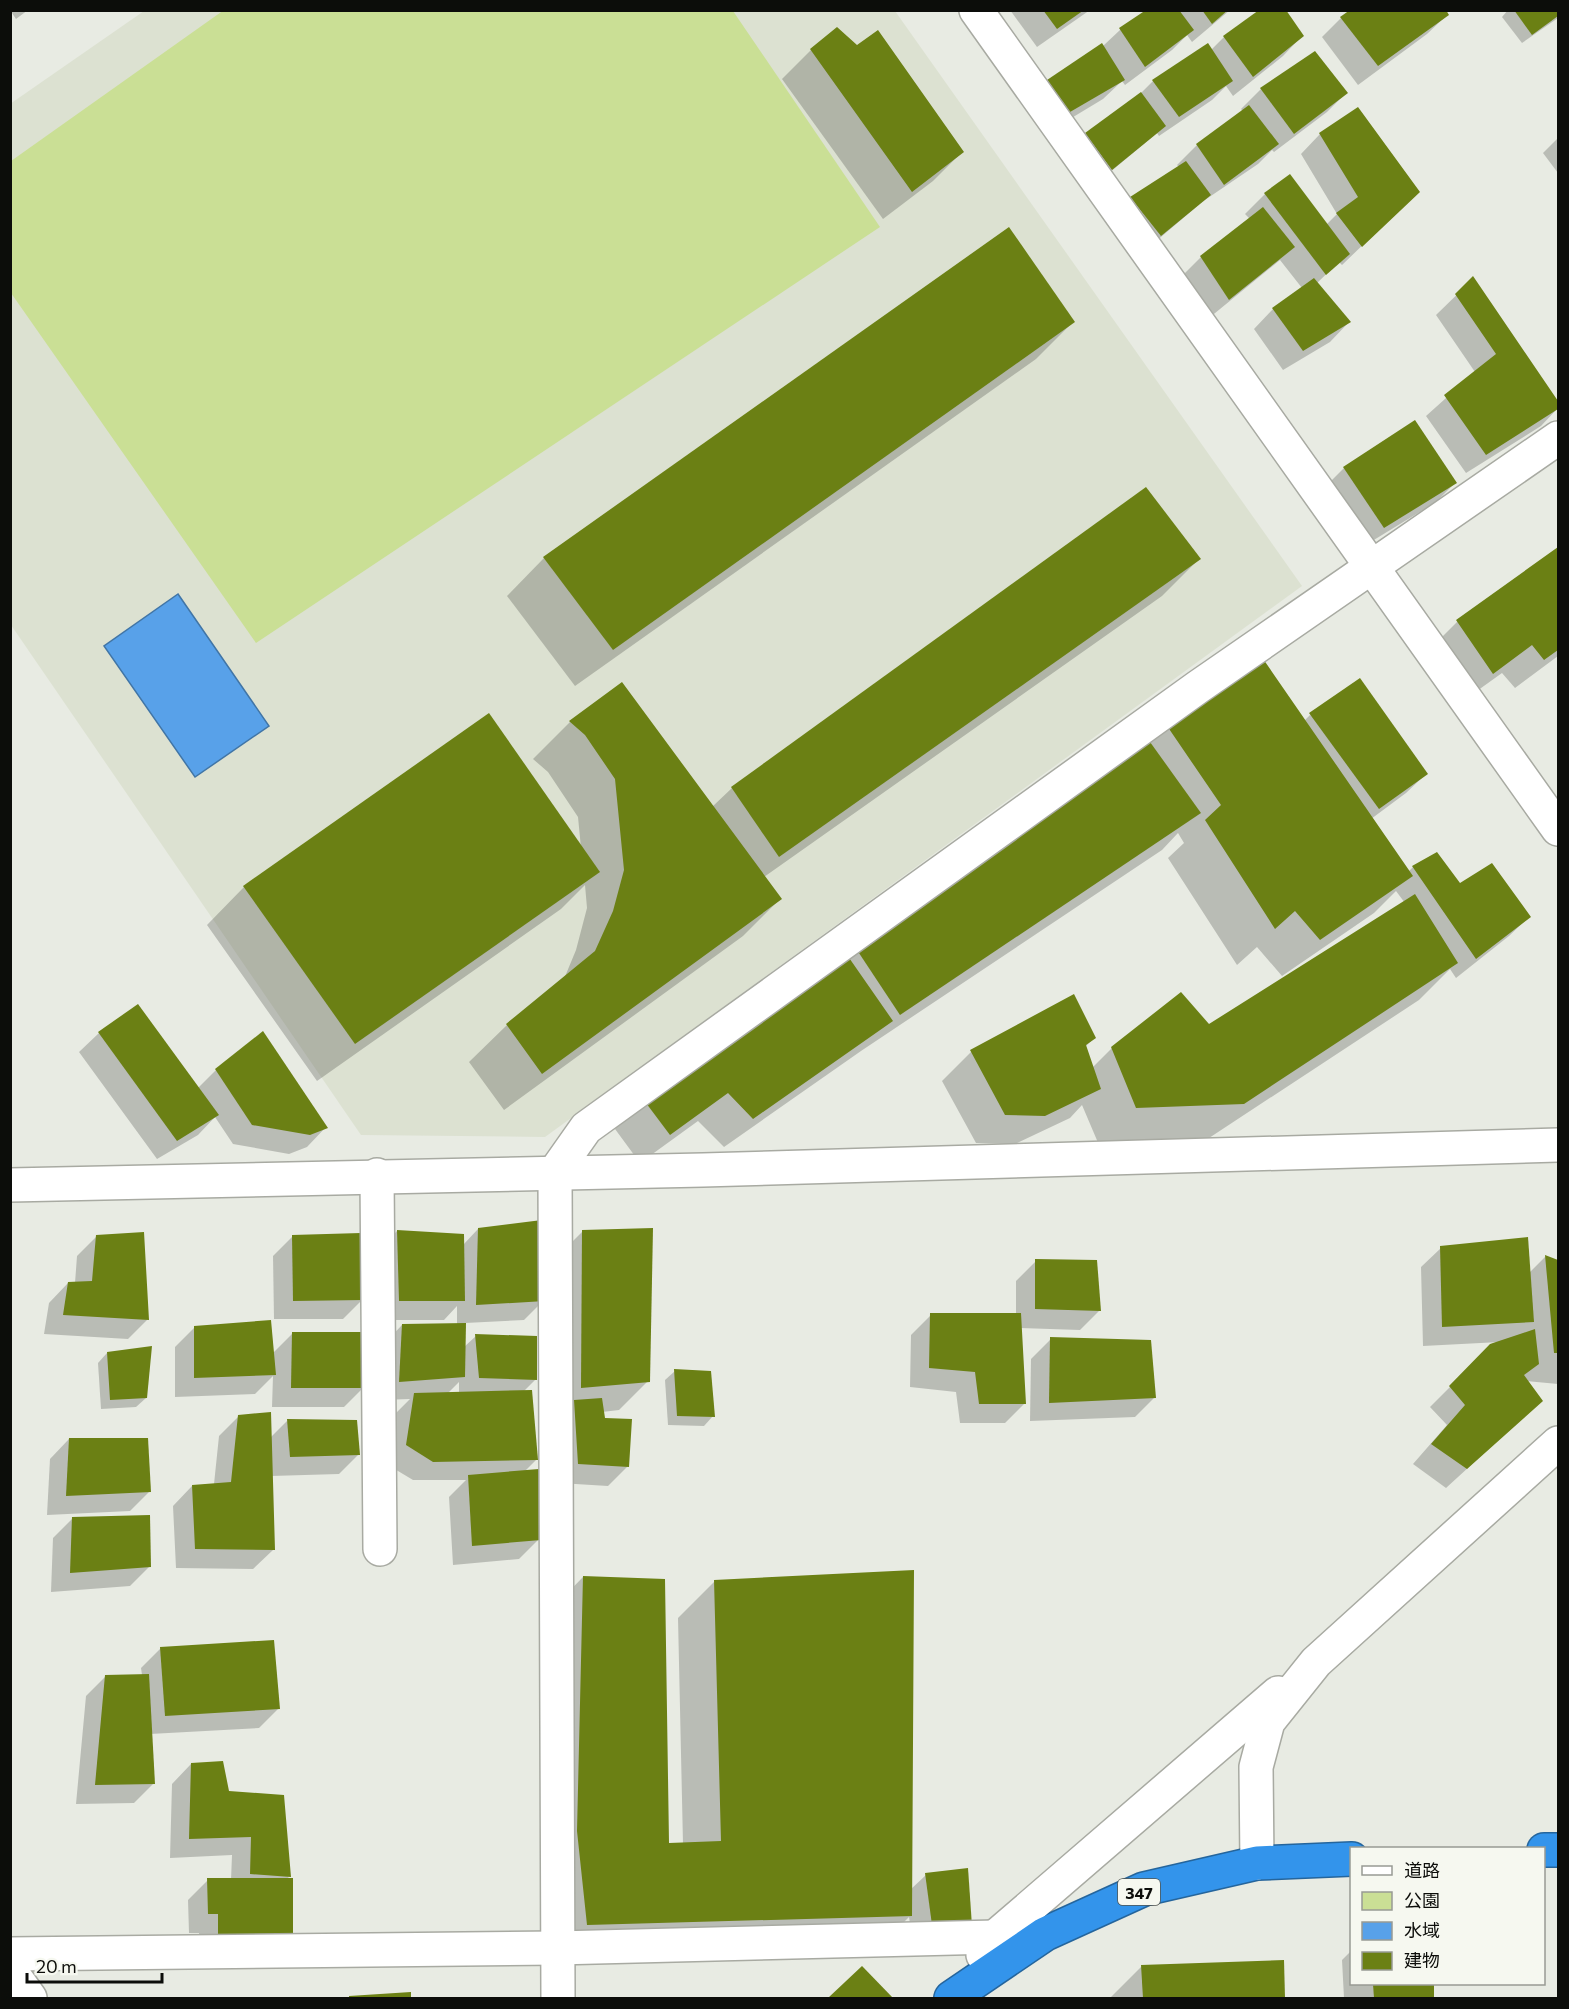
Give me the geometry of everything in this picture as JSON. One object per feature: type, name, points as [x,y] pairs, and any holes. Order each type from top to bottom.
[{"type":"highway","name":"347","points":[[953,1997],[1046,1934],[1144,1889],[1257,1863],[1350,1859]]},
{"type":"street","points":[[976,10],[1558,829]]},
{"type":"street","points":[[558,1998],[555,1172],[586,1128],[1198,687],[1558,438]]},
{"type":"street","points":[[10,1185],[1558,1145]]},
{"type":"street","points":[[377,1175],[380,1549]]},
{"type":"street","points":[[953,1997],[995,1937],[1316,1662],[1558,1443]]},
{"type":"street","points":[[1257,1863],[1256,1767],[1268,1722],[1316,1662]]},
{"type":"street","points":[[10,1954],[557,1948],[995,1937]]},
{"type":"street","points":[[10,1970],[30,1998]]},
{"type":"shaded area","points":[[144,11],[895,11],[1302,586],[545,1137],[361,1135],[11,625],[10,104]]},
{"type":"green space","points":[[224,10],[733,11],[880,227],[256,643],[11,293],[11,161]]},
{"type":"water","points":[[178,594],[269,726],[195,777],[104,646]]},
{"type":"building","points":[[1043,10],[1084,10],[1057,29]]},
{"type":"building","points":[[1146,10],[1179,10],[1194,30],[1145,67],[1119,28]]},
{"type":"building","points":[[1202,10],[1228,10],[1212,24]]},
{"type":"building","points":[[1259,10],[1286,10],[1304,36],[1253,77],[1223,36]]},
{"type":"building","points":[[1350,10],[1446,10],[1449,15],[1378,66],[1340,17]]},
{"type":"building","points":[[1514,10],[1558,10],[1558,16],[1532,35]]},
{"type":"building","points":[[837,27],[857,45],[878,30],[964,152],[912,192],[810,49]]},
{"type":"building","points":[[1102,43],[1125,80],[1070,112],[1047,80]]},
{"type":"building","points":[[1208,43],[1233,81],[1179,117],[1152,80]]},
{"type":"building","points":[[1315,51],[1348,93],[1294,134],[1260,88]]},
{"type":"building","points":[[1141,92],[1166,126],[1112,170],[1085,133]]},
{"type":"building","points":[[1249,105],[1279,144],[1224,185],[1196,144]]},
{"type":"building","points":[[1358,107],[1420,192],[1362,247],[1336,213],[1358,197],[1319,133]]},
{"type":"building","points":[[1186,161],[1211,195],[1161,236],[1130,197]]},
{"type":"building","points":[[1290,174],[1350,254],[1326,275],[1264,193]]},
{"type":"building","points":[[1263,207],[1295,247],[1229,300],[1200,256]]},
{"type":"building","points":[[1009,227],[1075,322],[613,650],[543,557]]},
{"type":"building","points":[[1473,276],[1558,401],[1558,409],[1486,455],[1444,395],[1496,354],[1455,294]]},
{"type":"building","points":[[1314,278],[1351,322],[1303,351],[1272,308]]},
{"type":"building","points":[[1415,420],[1457,483],[1384,528],[1343,467]]},
{"type":"building","points":[[1146,487],[1201,559],[779,857],[731,787]]},
{"type":"building","points":[[1558,547],[1558,650],[1544,660],[1532,645],[1493,674],[1456,620]]},
{"type":"building","points":[[1259,653],[1413,876],[1320,940],[1295,911],[1275,929],[1205,820],[1221,805],[1163,720]]},
{"type":"building","points":[[1360,678],[1428,774],[1379,809],[1309,713]]},
{"type":"building","points":[[622,682],[782,899],[542,1074],[506,1024],[595,951],[613,911],[624,870],[615,779],[585,735],[569,721]]},
{"type":"building","points":[[489,713],[600,872],[355,1044],[243,886]]},
{"type":"building","points":[[1145,735],[1201,813],[900,1015],[855,947]]},
{"type":"building","points":[[1437,852],[1460,883],[1492,863],[1531,917],[1476,959],[1412,866]]},
{"type":"building","points":[[1415,894],[1458,963],[1244,1104],[1136,1108],[1111,1047],[1181,992],[1209,1024]]},
{"type":"building","points":[[845,952],[893,1021],[753,1119],[728,1093],[670,1135],[643,1099]]},
{"type":"building","points":[[1074,994],[1096,1038],[1086,1045],[1101,1089],[1045,1116],[1005,1115],[970,1050]]},
{"type":"building","points":[[138,1004],[219,1115],[177,1141],[98,1032]]},
{"type":"building","points":[[263,1031],[328,1128],[310,1135],[252,1125],[215,1069]]},
{"type":"building","points":[[542,1220],[545,1301],[476,1305],[478,1228]]},
{"type":"building","points":[[653,1228],[650,1382],[581,1388],[582,1230]]},
{"type":"building","points":[[397,1230],[464,1234],[465,1301],[399,1301]]},
{"type":"building","points":[[144,1232],[149,1320],[63,1315],[68,1282],[92,1281],[96,1235]]},
{"type":"building","points":[[361,1233],[364,1300],[293,1301],[292,1235]]},
{"type":"building","points":[[1528,1237],[1534,1322],[1442,1327],[1440,1246]]},
{"type":"building","points":[[1545,1255],[1558,1260],[1558,1353],[1554,1353]]},
{"type":"building","points":[[1035,1259],[1097,1260],[1101,1311],[1035,1309]]},
{"type":"building","points":[[930,1313],[1021,1313],[1026,1404],[979,1404],[975,1372],[929,1368]]},
{"type":"building","points":[[271,1320],[276,1375],[194,1378],[194,1326]]},
{"type":"building","points":[[466,1323],[465,1377],[399,1382],[402,1324]]},
{"type":"building","points":[[1535,1329],[1539,1364],[1524,1375],[1543,1401],[1467,1469],[1431,1444],[1465,1405],[1449,1386],[1490,1344]]},
{"type":"building","points":[[292,1332],[364,1332],[365,1388],[291,1388]]},
{"type":"building","points":[[475,1334],[537,1336],[537,1380],[479,1378]]},
{"type":"building","points":[[1050,1337],[1151,1340],[1156,1398],[1049,1403]]},
{"type":"building","points":[[152,1346],[147,1398],[110,1400],[107,1352]]},
{"type":"building","points":[[674,1369],[711,1371],[715,1417],[677,1416]]},
{"type":"building","points":[[532,1390],[538,1460],[433,1462],[406,1445],[414,1393]]},
{"type":"building","points":[[602,1398],[605,1418],[632,1419],[629,1467],[578,1464],[574,1400]]},
{"type":"building","points":[[271,1412],[275,1550],[195,1549],[192,1485],[231,1482],[238,1415]]},
{"type":"building","points":[[287,1419],[357,1420],[360,1455],[290,1457]]},
{"type":"building","points":[[69,1438],[148,1438],[151,1492],[66,1496]]},
{"type":"building","points":[[539,1469],[541,1540],[472,1546],[468,1475]]},
{"type":"building","points":[[150,1515],[151,1567],[70,1573],[72,1517]]},
{"type":"building","points":[[914,1570],[912,1916],[587,1925],[577,1831],[583,1576],[665,1579],[669,1843],[721,1841],[714,1580]]},
{"type":"building","points":[[274,1640],[280,1709],[165,1716],[160,1647]]},
{"type":"building","points":[[149,1674],[155,1784],[95,1785],[105,1675]]},
{"type":"building","points":[[223,1761],[229,1791],[284,1795],[291,1877],[250,1874],[251,1837],[189,1839],[191,1763]]},
{"type":"building","points":[[968,1868],[972,1926],[932,1925],[925,1873]]},
{"type":"building","points":[[207,1878],[293,1878],[293,1935],[218,1936],[218,1914],[208,1914]]},
{"type":"building","points":[[1284,1960],[1285,1998],[1143,1998],[1141,1965]]},
{"type":"building","points":[[862,1966],[893,1998],[828,1998]]},
{"type":"building","points":[[1373,1985],[1434,1985],[1434,1998],[1374,1998]]},
{"type":"building","points":[[411,1992],[411,1998],[349,1998],[349,1996]]}]
